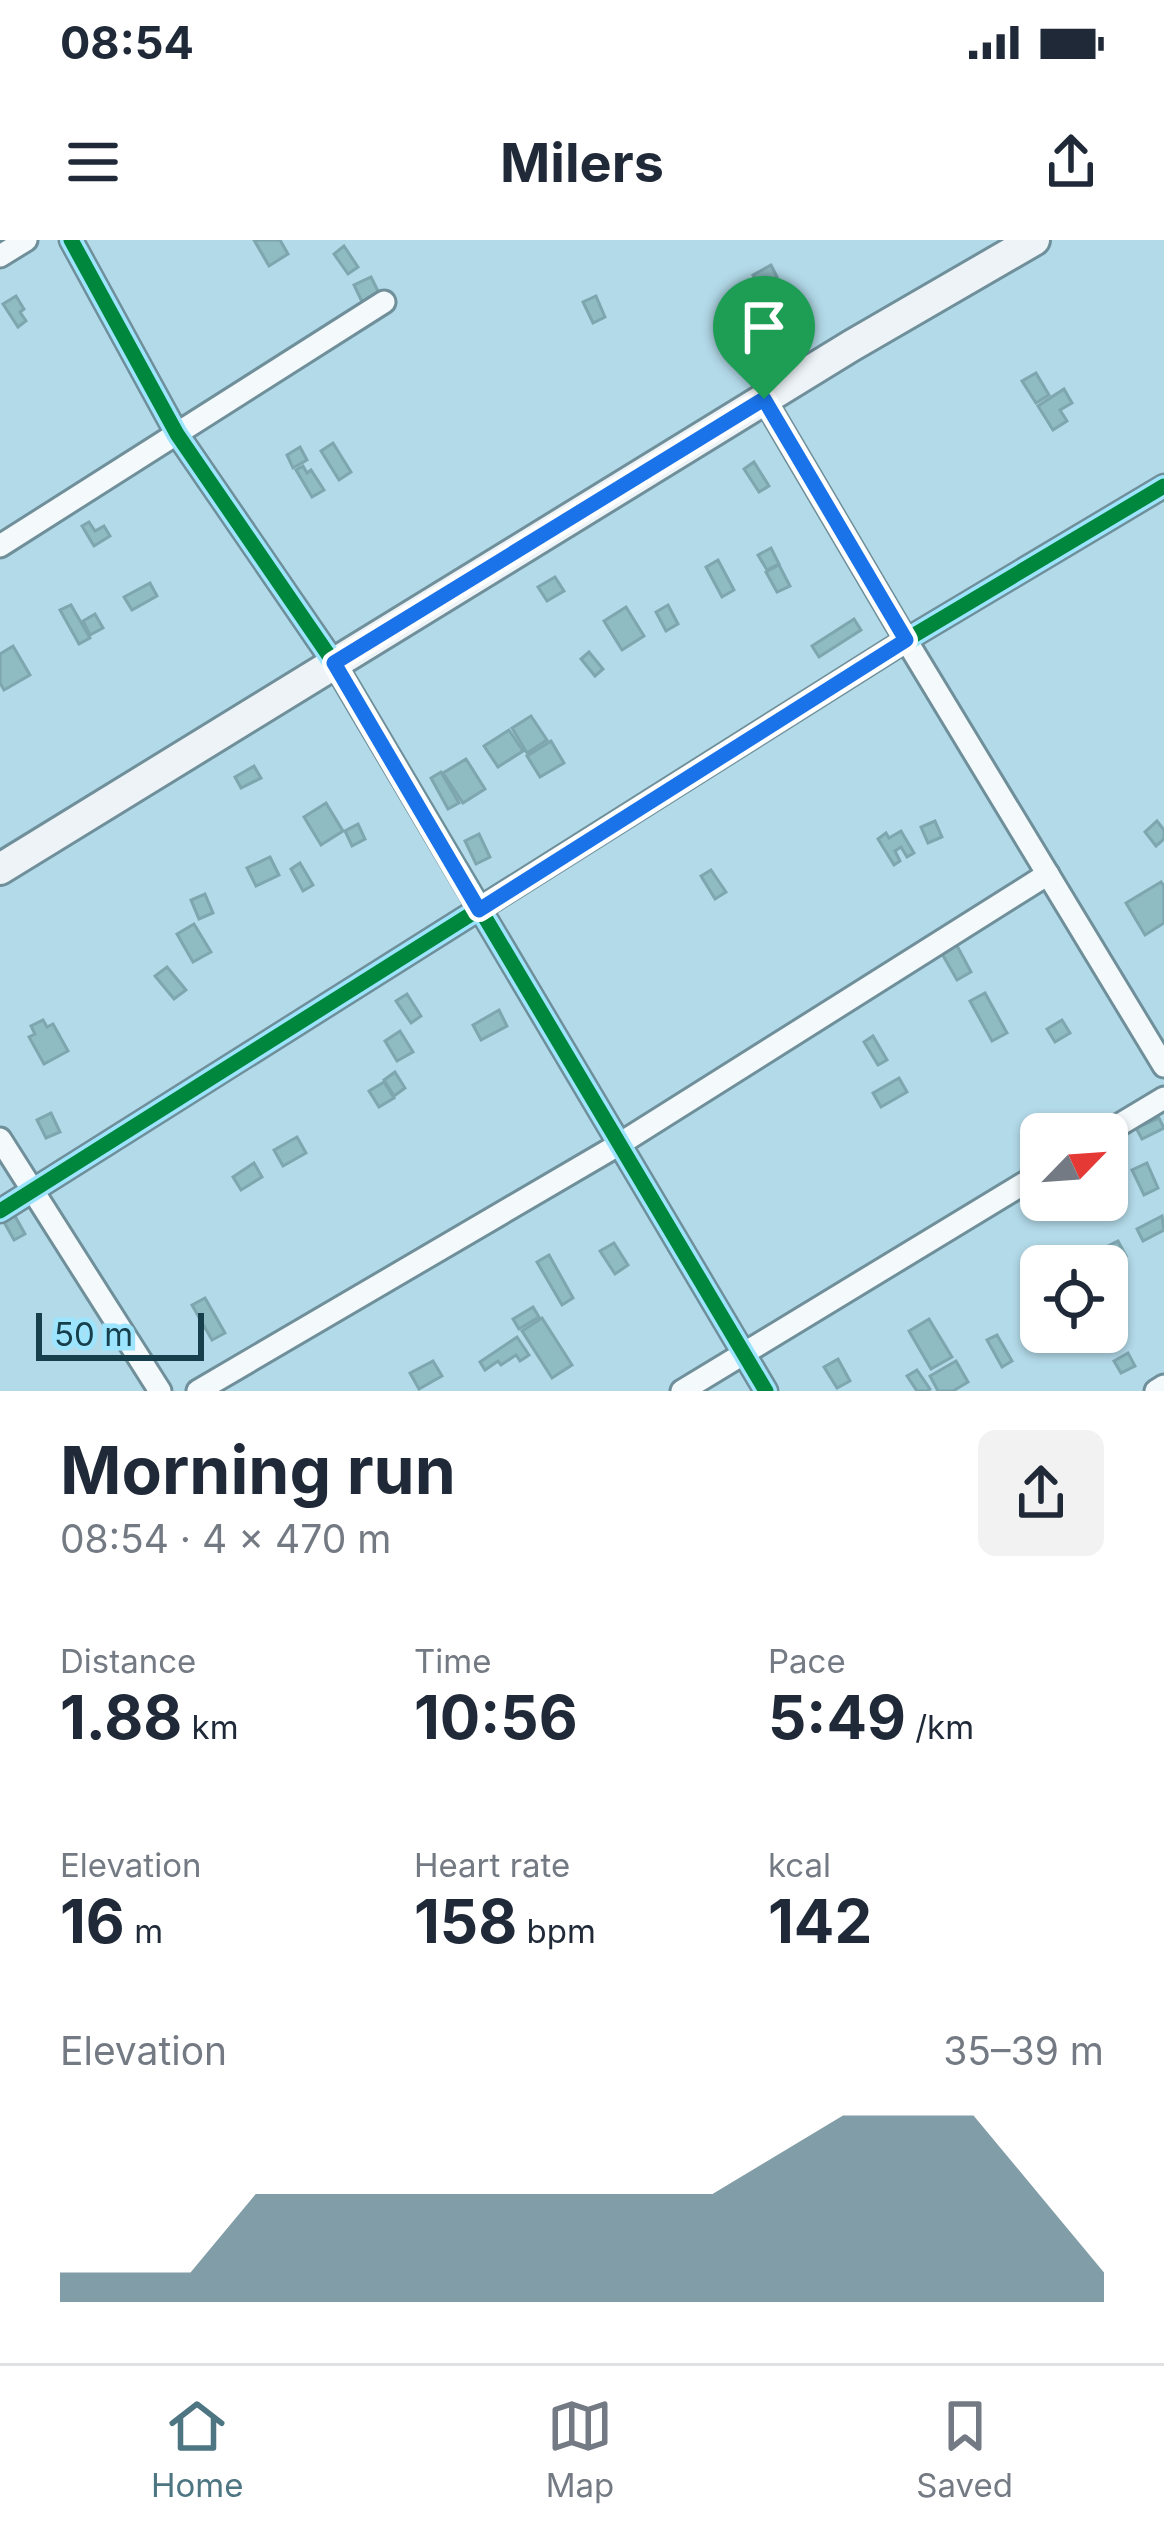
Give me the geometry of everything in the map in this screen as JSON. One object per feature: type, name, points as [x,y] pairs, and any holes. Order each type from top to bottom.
[{"type":"street","points":[[0,256],[26,240]]},
{"type":"street","points":[[71,240],[177,434],[334,663],[766,1391]]},
{"type":"street","points":[[0,869],[764,399],[1034,240]]},
{"type":"street","points":[[0,546],[384,302]]},
{"type":"street","points":[[764,399],[1164,1066]]},
{"type":"street","points":[[0,1210],[906,640],[1164,486]]},
{"type":"street","points":[[198,1391],[618,1144],[1048,874]]},
{"type":"street","points":[[1128,1120],[1164,1098]]},
{"type":"street","points":[[0,1139],[160,1391]]},
{"type":"street","points":[[682,1391],[1020,1185]]},
{"type":"street","points":[[1156,1391],[1164,1386]]},
{"type":"building","points":[[254,240],[280,240],[288,254],[269,266]]},
{"type":"building","points":[[344,246],[358,267],[348,274],[334,254]]},
{"type":"building","points":[[771,265],[777,277],[760,287],[753,275]]},
{"type":"building","points":[[371,277],[380,295],[363,304],[354,285]]},
{"type":"building","points":[[16,296],[26,321],[18,327],[3,304]]},
{"type":"building","points":[[596,296],[605,317],[593,323],[583,302]]},
{"type":"building","points":[[749,307],[761,329],[751,335],[738,314]]},
{"type":"building","points":[[1036,373],[1049,395],[1036,403],[1022,381]]},
{"type":"building","points":[[1064,389],[1072,403],[1060,410],[1067,421],[1053,430],[1038,406]]},
{"type":"building","points":[[333,443],[351,472],[339,480],[321,451]]},
{"type":"building","points":[[300,447],[307,460],[293,468],[287,455]]},
{"type":"building","points":[[754,462],[769,486],[759,492],[744,469]]},
{"type":"building","points":[[303,466],[324,490],[312,497],[296,470]]},
{"type":"building","points":[[89,522],[95,531],[104,526],[110,536],[94,546],[82,526]]},
{"type":"building","points":[[771,548],[779,564],[767,570],[758,555]]},
{"type":"building","points":[[718,560],[734,590],[722,597],[706,567]]},
{"type":"building","points":[[779,565],[790,586],[777,592],[766,572]]},
{"type":"building","points":[[555,577],[564,591],[547,601],[538,587]]},
{"type":"building","points":[[150,583],[157,596],[132,610],[124,597]]},
{"type":"building","points":[[71,605],[90,638],[79,644],[60,610]]},
{"type":"building","points":[[668,605],[678,624],[666,631],[656,612]]},
{"type":"building","points":[[626,607],[644,636],[622,650],[604,621]]},
{"type":"building","points":[[95,614],[103,628],[90,635],[83,621]]},
{"type":"building","points":[[854,619],[861,630],[819,657],[812,646]]},
{"type":"building","points":[[13,646],[30,675],[4,690],[0,654]]},
{"type":"building","points":[[589,652],[603,669],[595,676],[581,659]]},
{"type":"building","points":[[531,716],[547,740],[527,753],[512,728]]},
{"type":"building","points":[[509,730],[523,751],[498,767],[484,746]]},
{"type":"building","points":[[551,741],[564,763],[540,777],[527,756]]},
{"type":"building","points":[[466,759],[485,789],[463,803],[443,773]]},
{"type":"building","points":[[254,766],[261,778],[241,788],[235,777]]},
{"type":"building","points":[[441,772],[459,803],[448,809],[431,778]]},
{"type":"building","points":[[326,803],[343,831],[321,845],[304,817]]},
{"type":"building","points":[[935,821],[942,837],[928,843],[921,827]]},
{"type":"building","points":[[1157,821],[1164,839],[1156,846],[1145,832]]},
{"type":"building","points":[[358,824],[365,839],[352,846],[345,831]]},
{"type":"building","points":[[901,831],[914,853],[907,857],[901,847],[895,851],[900,861],[894,865],[878,839]]},
{"type":"building","points":[[479,834],[490,857],[476,864],[465,841]]},
{"type":"building","points":[[270,857],[279,875],[256,886],[247,868]]},
{"type":"building","points":[[300,863],[313,885],[303,891],[291,869]]},
{"type":"building","points":[[711,870],[726,892],[715,899],[701,876]]},
{"type":"building","points":[[1161,882],[1164,923],[1145,935],[1126,903]]},
{"type":"building","points":[[205,894],[213,913],[199,919],[191,900]]},
{"type":"building","points":[[194,924],[211,952],[193,962],[177,934]]},
{"type":"building","points":[[956,944],[971,972],[957,980],[941,952]]},
{"type":"building","points":[[167,967],[186,990],[174,999],[155,976]]},
{"type":"building","points":[[985,993],[1007,1033],[992,1041],[970,1001]]},
{"type":"building","points":[[407,994],[421,1016],[411,1023],[396,1001]]},
{"type":"building","points":[[499,1010],[507,1026],[481,1040],[473,1025]]},
{"type":"building","points":[[43,1020],[47,1027],[53,1024],[68,1051],[44,1064],[29,1037],[35,1034],[31,1026]]},
{"type":"building","points":[[1062,1020],[1070,1033],[1055,1042],[1047,1029]]},
{"type":"building","points":[[400,1031],[413,1052],[397,1061],[385,1041]]},
{"type":"building","points":[[873,1036],[887,1060],[878,1065],[864,1042]]},
{"type":"building","points":[[395,1072],[405,1088],[394,1096],[384,1080]]},
{"type":"building","points":[[899,1078],[907,1092],[881,1107],[873,1093]]},
{"type":"building","points":[[384,1082],[394,1098],[379,1107],[369,1091]]},
{"type":"building","points":[[51,1113],[60,1132],[46,1138],[37,1120]]},
{"type":"building","points":[[1159,1118],[1164,1128],[1142,1139],[1136,1128]]},
{"type":"building","points":[[297,1137],[306,1153],[283,1166],[274,1150]]},
{"type":"building","points":[[254,1163],[262,1177],[241,1190],[233,1177]]},
{"type":"building","points":[[1147,1163],[1158,1188],[1144,1195],[1132,1170]]},
{"type":"building","points":[[15,1216],[25,1234],[14,1240],[4,1222]]},
{"type":"building","points":[[1162,1216],[1164,1230],[1143,1241],[1137,1229]]},
{"type":"building","points":[[614,1243],[628,1265],[615,1274],[600,1251]]},
{"type":"building","points":[[549,1255],[573,1298],[562,1305],[537,1262]]},
{"type":"building","points":[[205,1298],[225,1333],[212,1340],[192,1305]]},
{"type":"building","points":[[533,1307],[539,1317],[519,1329],[513,1319]]},
{"type":"building","points":[[542,1318],[572,1365],[552,1378],[522,1331]]},
{"type":"building","points":[[929,1319],[952,1357],[931,1369],[909,1331]]},
{"type":"building","points":[[997,1335],[1012,1361],[1002,1367],[987,1340]]},
{"type":"building","points":[[517,1337],[529,1355],[520,1361],[516,1355],[501,1365],[498,1361],[485,1370],[480,1362]]},
{"type":"building","points":[[1128,1353],[1135,1366],[1121,1373],[1114,1361]]},
{"type":"building","points":[[838,1359],[850,1381],[837,1388],[824,1367]]},
{"type":"building","points":[[433,1361],[442,1376],[419,1389],[410,1373]]},
{"type":"building","points":[[956,1361],[968,1382],[953,1391],[938,1391],[930,1376]]},
{"type":"building","points":[[917,1370],[927,1391],[917,1391],[907,1376]]},
{"type":"cycle path","points":[[71,240],[177,434],[334,663],[766,1391]]},
{"type":"cycle path","points":[[0,1211],[906,640],[1164,486]]},
{"type":"route","points":[[764,399],[906,640],[479,910],[334,663],[764,399]]}]
